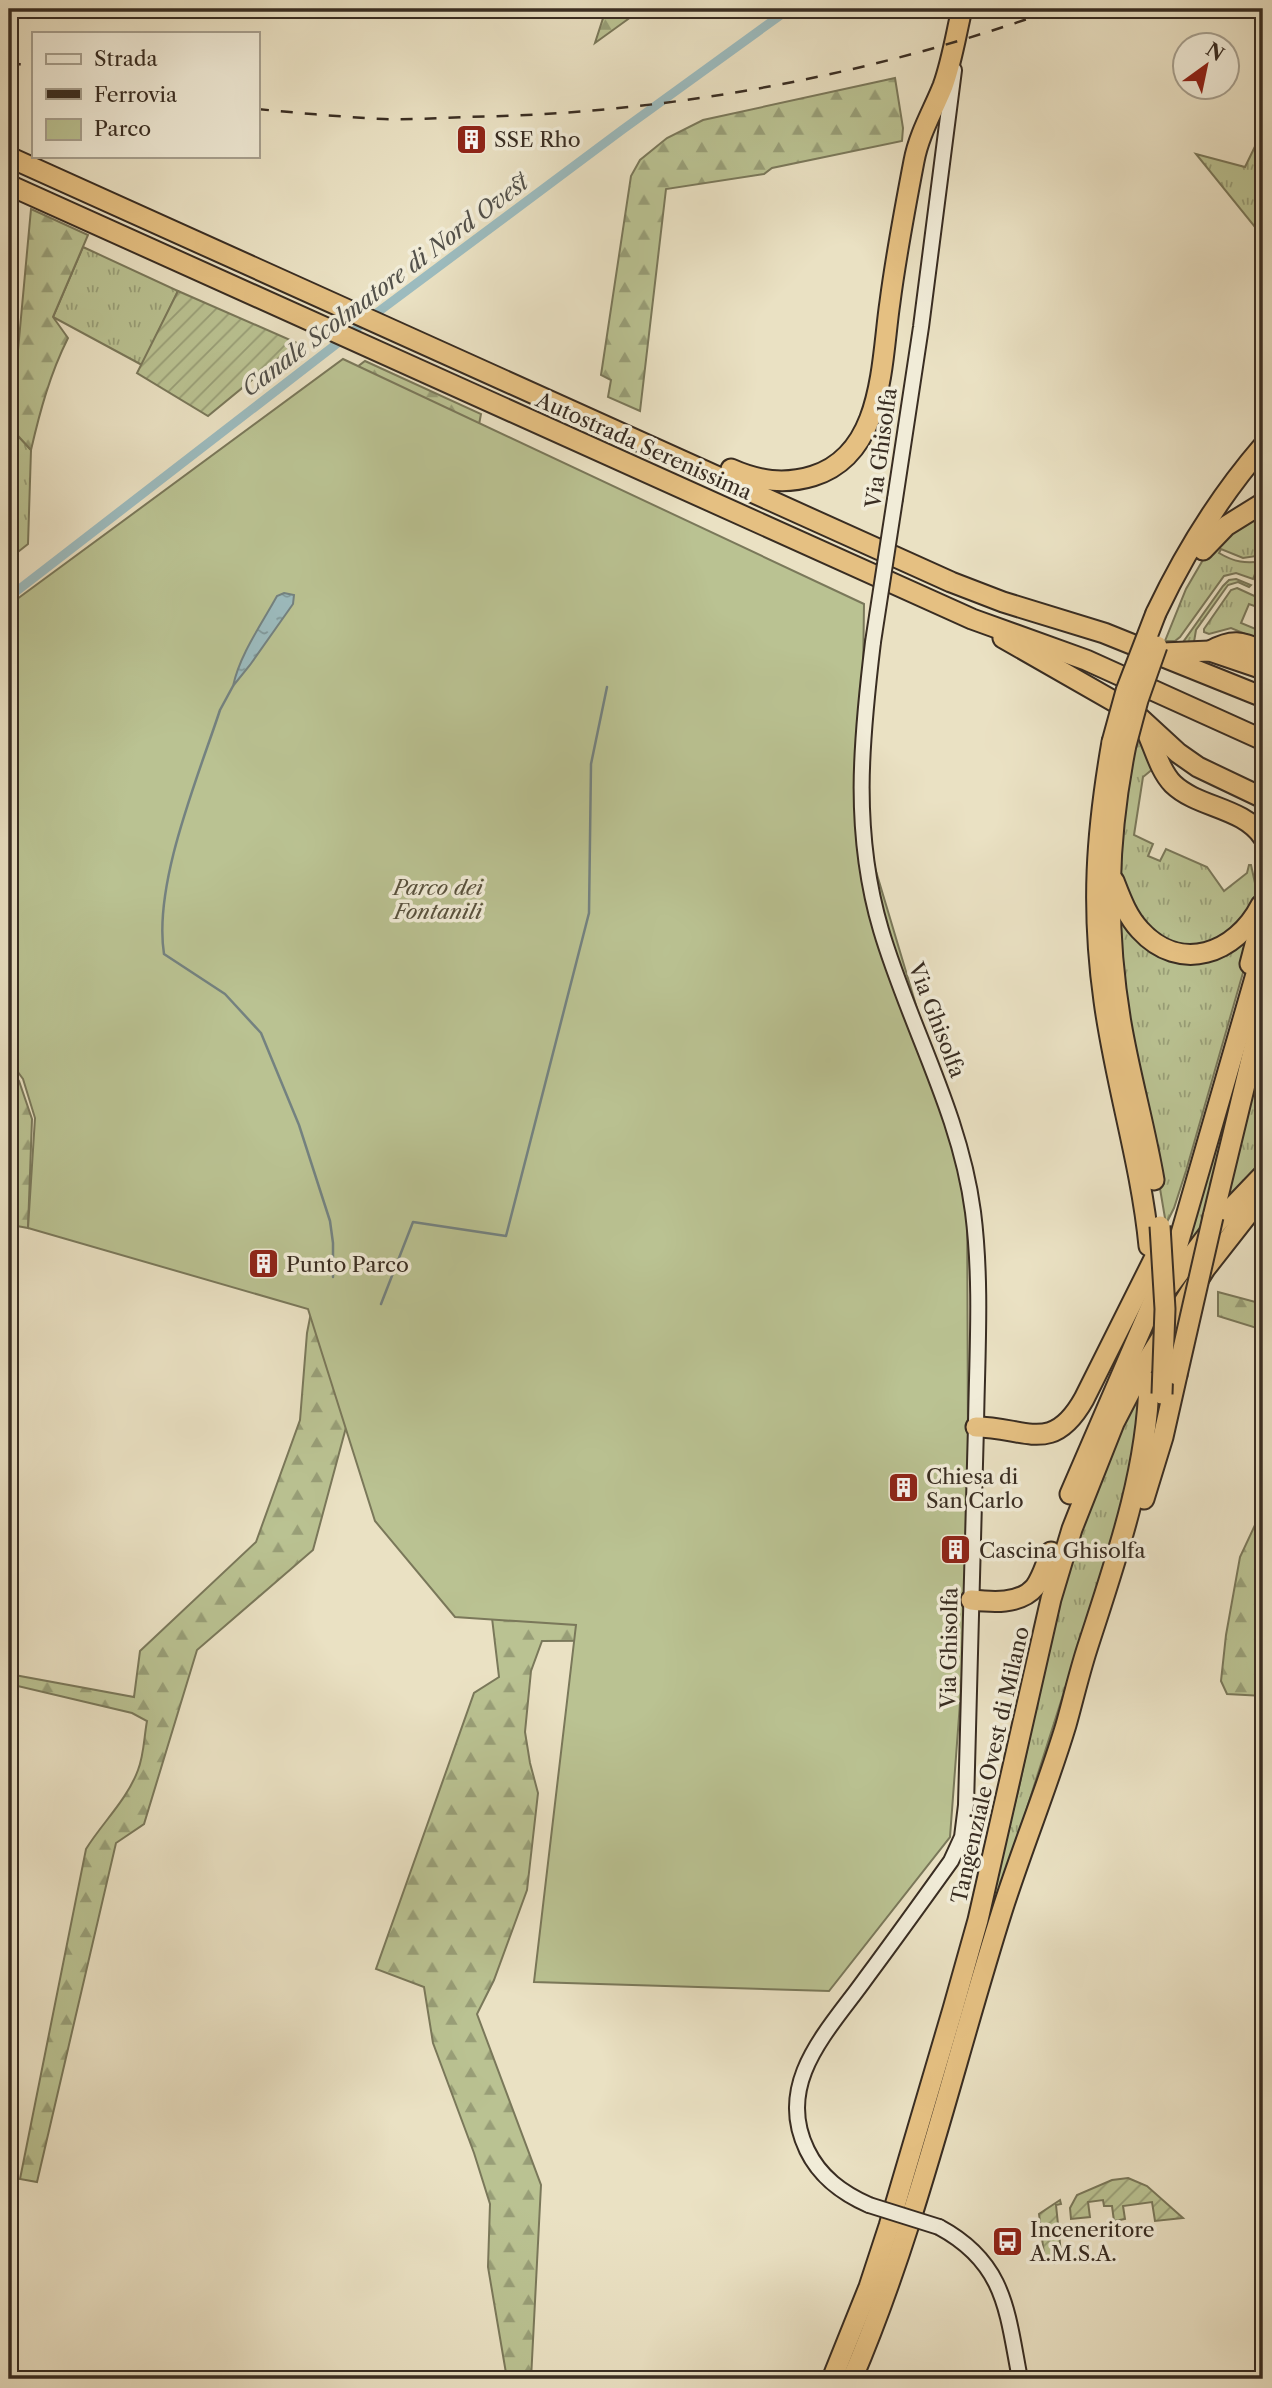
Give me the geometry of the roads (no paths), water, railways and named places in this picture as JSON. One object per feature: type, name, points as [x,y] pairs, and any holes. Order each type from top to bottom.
[{"type":"highway","points":[[553,401],[676,444],[757,479],[781,482],[803,479],[834,466],[847,456],[864,432],[875,405],[915,156],[946,76],[962,9]]},
{"type":"highway","name":"Autostrada Serenissima","points":[[9,157],[961,586],[1159,653],[1263,697]]},
{"type":"highway","name":"Autostrada Serenissima","points":[[9,185],[972,619],[1086,660],[1263,740]]},
{"type":"highway","points":[[1151,1476],[1156,1388],[1165,1309],[1160,1226],[1149,1149],[1121,1024],[1111,927],[1109,870],[1119,744],[1126,691],[1162,615],[1180,563],[1228,489],[1263,446]]},
{"type":"highway","points":[[1162,615],[1225,514],[1263,464]]},
{"type":"highway","points":[[1203,550],[1226,526],[1263,503]]},
{"type":"highway","points":[[972,619],[1141,719],[1178,753],[1198,767],[1263,798]]},
{"type":"highway","points":[[1210,651],[1225,642],[1263,651]]},
{"type":"highway","points":[[1159,653],[1210,651],[1263,669]]},
{"type":"highway","points":[[1141,719],[1165,775],[1174,785],[1250,823],[1263,837]]},
{"type":"highway","points":[[1119,744],[1096,850],[1097,940],[1109,1031],[1139,1170],[1149,1246],[1156,1388]]},
{"type":"highway","points":[[1109,870],[1124,908],[1138,928],[1160,946],[1181,953],[1205,954],[1222,947],[1244,929],[1263,901]]},
{"type":"highway","points":[[976,1427],[1028,1435],[1050,1433],[1068,1422],[1084,1399],[1180,1203],[1263,914]]},
{"type":"highway","points":[[999,1826],[1011,1728],[1051,1552],[1082,1463],[1150,1313],[1185,1224],[1263,950]]},
{"type":"highway","points":[[1066,1724],[1108,1625],[1163,1437],[1263,1010]]},
{"type":"highway","points":[[1150,1313],[1200,1244],[1263,1175]]},
{"type":"highway","name":"Tangenziale Ovest di Milano","points":[[837,2379],[907,2165],[978,1920],[1051,1599],[1072,1529],[1099,1458],[1143,1367],[1182,1302],[1226,1240],[1263,1195]]},
{"type":"highway","name":"Tangenziale Ovest di Milano","points":[[837,2379],[883,2300],[912,2214],[961,2041],[1066,1724],[1130,1506],[1156,1388]]},
{"type":"highway","points":[[971,1600],[1002,1601],[1026,1594],[1035,1587],[1051,1552]]},
{"type":"street","name":"Via Ghisolfa","points":[[962,9],[921,327],[873,642],[860,774],[864,850],[880,928],[951,1116],[967,1176],[976,1241],[976,1427],[966,1805],[962,1838],[951,1861],[822,2037],[804,2072],[795,2106],[796,2123],[820,2172],[851,2197],[939,2227],[976,2253],[996,2280],[1004,2301],[1020,2379]]},
{"type":"water","points":[[284,593],[294,595],[293,604],[233,686],[252,640],[277,596]]},
{"type":"waterway","name":"Canale Scolmatore di Nord Ovest","points":[[9,597],[374,315],[789,9]]},
{"type":"waterway","points":[[233,686],[220,710],[171,864],[162,926],[164,954],[225,994],[261,1033],[299,1125],[330,1221],[333,1277]]},
{"type":"waterway","points":[[381,1304],[413,1222],[506,1236],[589,913],[591,764],[607,687]]},
{"type":"waterway","points":[[9,1133],[13,1167],[9,1192]]},
{"type":"railway","points":[[259,109],[414,119],[540,114],[690,99],[764,87],[912,54],[1056,9]]},
{"type":"railway","points":[[9,62],[32,67]]},
{"type":"place","name":"SSE Rho","points":[[471,139]]},
{"type":"place","name":"Punto Parco","points":[[263,1264]]},
{"type":"place","name":"Chiesa di San Carlo","points":[[903,1488]]},
{"type":"place","name":"Cascina Ghisolfa","points":[[956,1550]]},
{"type":"place","name":"Inceneritore A.M.S.A.","points":[[1007,2241]]},
{"type":"park label","name":"Parco dei Fontanili","points":[[438,899]]}]
